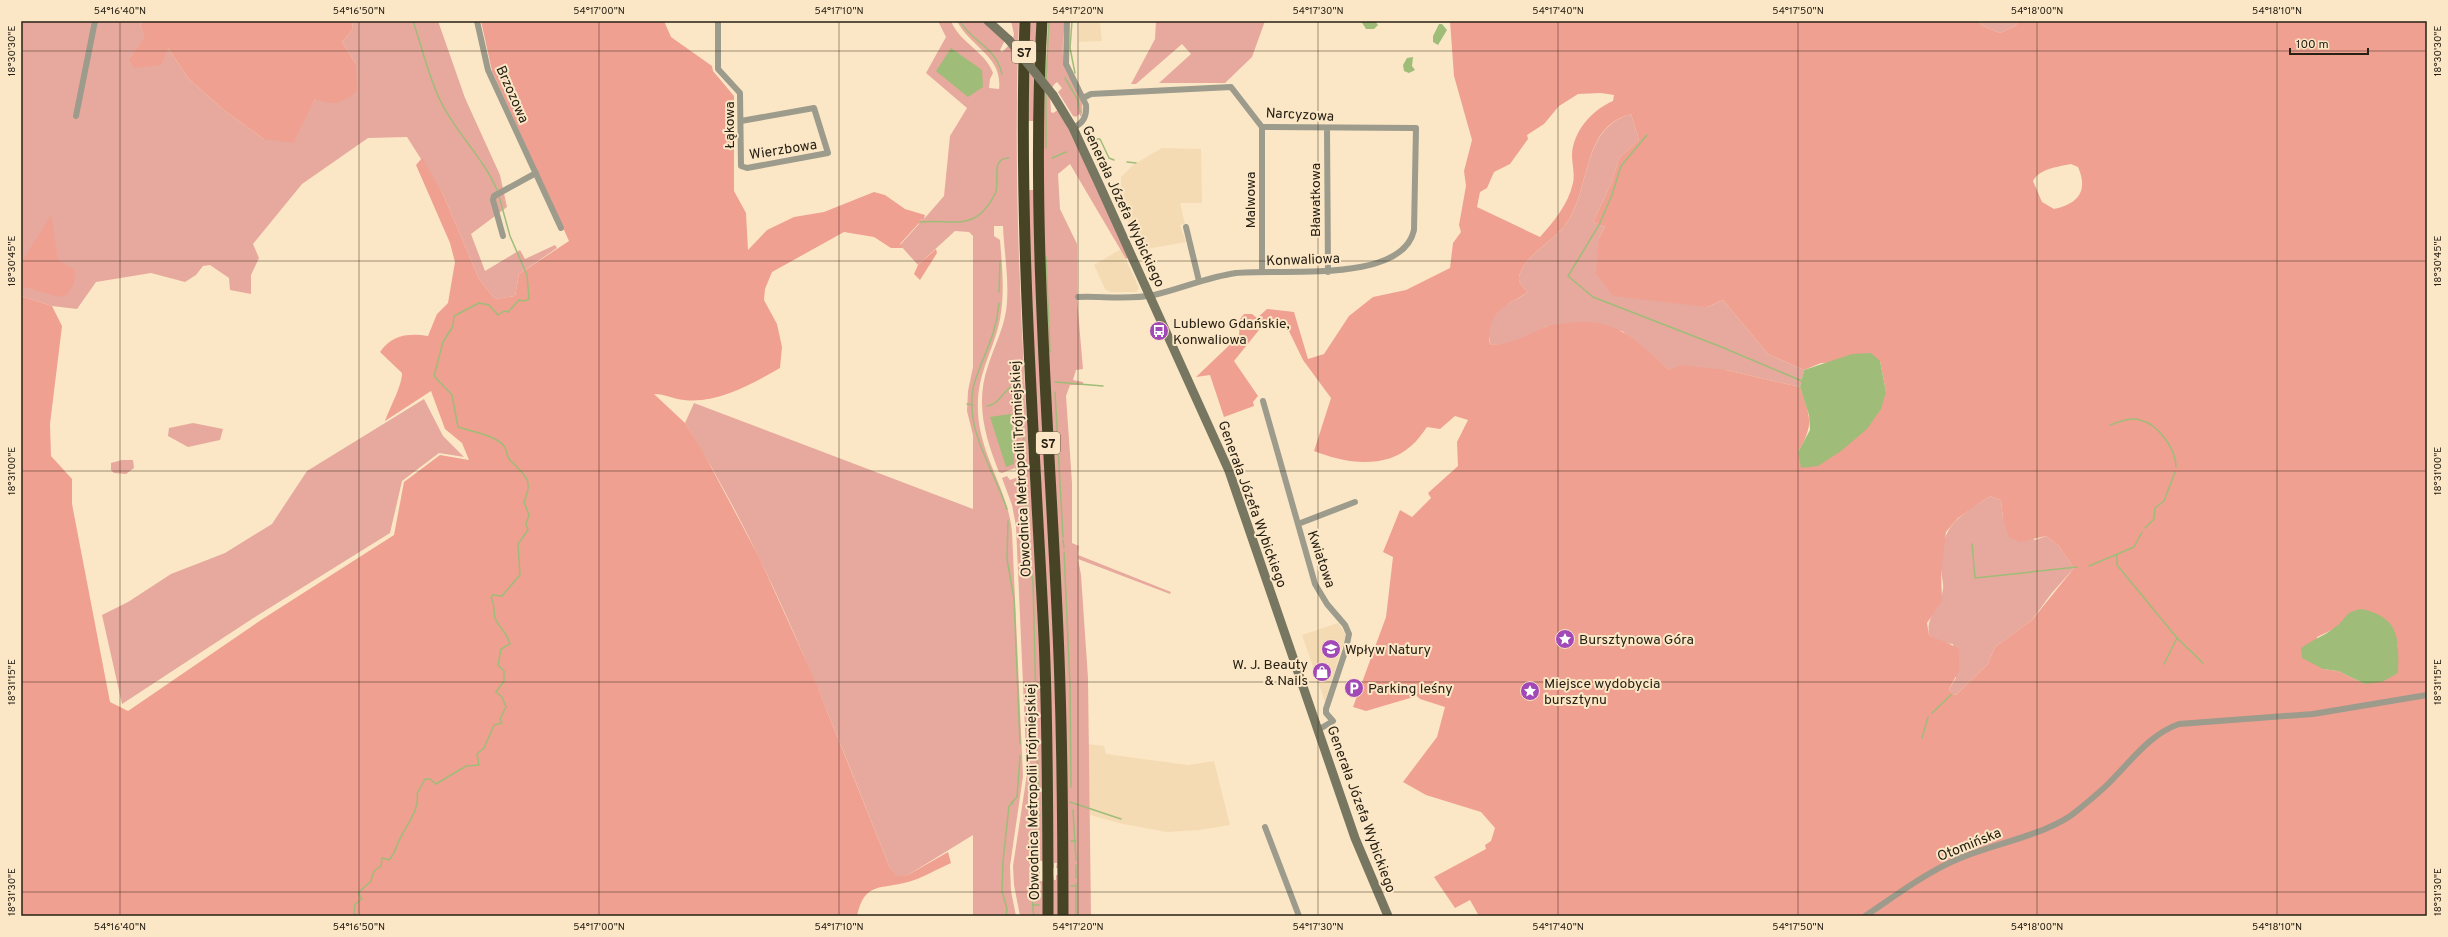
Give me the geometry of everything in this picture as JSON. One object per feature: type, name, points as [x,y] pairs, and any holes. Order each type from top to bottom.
[{"type":"highway","name":"Obwodnica Metropolii Trójmiejskiej","points":[[1025,21],[1022,121],[1023,234],[1044,639],[1048,916]]},
{"type":"highway","name":"Obwodnica Metropolii Trójmiejskiej","points":[[1042,21],[1039,128],[1040,250],[1060,689],[1063,916]]},
{"type":"main road","name":"Generała Józefa Wybickiego","points":[[988,21],[1009,40],[1053,95],[1073,128],[1229,471],[1355,838],[1388,916]]},
{"type":"street","points":[[76,116],[95,21]]},
{"type":"street","name":"Brzozowa","points":[[477,21],[488,70],[561,228]]},
{"type":"street","name":"Łąkowa","points":[[718,21],[718,69],[740,93],[741,166]]},
{"type":"street","points":[[1067,21],[1066,64],[1072,79],[1083,98],[1087,112],[1084,119],[1073,128]]},
{"type":"street","name":"Narcyzowa","points":[[1083,98],[1091,94],[1230,87],[1262,127],[1416,128]]},
{"type":"street","name":"Wierzbowa","points":[[741,121],[814,108],[828,153],[747,168],[741,166]]},
{"type":"street","name":"Malwowa","points":[[1262,127],[1262,272]]},
{"type":"street","name":"Bławatkowa","points":[[1327,128],[1328,272]]},
{"type":"street","name":"Konwaliowa","points":[[1078,296],[1150,295],[1199,281],[1236,273],[1328,272],[1364,266],[1389,257],[1406,247],[1412,240],[1414,230],[1416,128]]},
{"type":"street","points":[[503,236],[494,196],[536,173]]},
{"type":"street","points":[[1186,227],[1199,281]]},
{"type":"street","name":"Kwiatowa","points":[[1263,401],[1315,584],[1327,604],[1345,625],[1349,634],[1346,649],[1326,709],[1326,713],[1333,722],[1318,730]]},
{"type":"street","points":[[1298,524],[1355,502]]},
{"type":"street","name":"Otomińska","points":[[1865,916],[1910,885],[1956,860],[2060,821],[2078,811],[2085,803],[2110,783],[2149,742],[2174,726],[2313,714],[2427,695]]},
{"type":"street","points":[[1265,827],[1298,916]]},
{"type":"shaded area","points":[[21,21],[146,21],[140,24],[146,37],[129,59],[168,48],[189,79],[225,111],[264,139],[306,115],[315,99],[356,64],[342,42],[353,29],[352,21],[438,21],[465,98],[500,175],[507,207],[471,234],[485,271],[520,250],[525,259],[555,245],[557,248],[519,274],[515,296],[495,299],[479,279],[442,192],[407,137],[368,138],[302,184],[253,244],[259,258],[251,275],[251,294],[230,290],[229,278],[210,265],[203,266],[196,275],[185,282],[151,273],[96,282],[77,309],[52,306],[21,296]]},
{"type":"shaded area","points":[[146,21],[352,21],[353,29],[342,42],[356,64],[357,91],[342,101],[333,103],[315,99],[293,143],[264,139],[225,111],[189,79],[168,48],[161,65],[134,68],[129,59],[145,37],[140,24]]},
{"type":"shaded area","points":[[481,21],[664,21],[671,37],[712,66],[713,71],[734,96],[734,191],[746,213],[748,250],[767,230],[794,217],[824,212],[874,192],[885,195],[905,209],[925,215],[924,219],[919,220],[919,223],[900,244],[903,248],[891,248],[874,237],[844,232],[772,272],[765,289],[764,300],[777,324],[782,347],[780,368],[734,392],[709,399],[684,400],[654,394],[685,423],[702,450],[759,557],[813,676],[890,868],[896,876],[908,875],[948,852],[951,863],[914,880],[882,887],[869,892],[864,897],[860,905],[857,916],[21,916],[21,296],[52,306],[62,326],[50,424],[51,456],[72,479],[72,504],[110,702],[128,711],[261,620],[394,535],[404,482],[440,455],[469,460],[462,443],[445,429],[431,391],[385,421],[398,390],[402,373],[380,352],[390,342],[401,336],[428,336],[437,314],[448,303],[455,262],[450,243],[416,165],[422,158],[442,192],[479,279],[495,299],[515,296],[519,274],[569,241],[492,71]]},
{"type":"shaded area","points":[[938,21],[951,21],[960,35],[989,65],[993,73],[990,79],[989,88],[999,89],[999,78],[996,68],[991,60],[963,30],[957,21],[982,21],[1005,40],[1000,50],[1002,52],[1008,46],[1011,48],[1014,34],[1011,21],[1019,21],[1017,92],[1018,235],[1024,377],[1039,625],[1042,726],[1043,861],[1034,861],[1034,865],[1040,869],[1040,874],[1034,881],[1043,881],[1043,916],[1020,916],[1014,885],[1013,866],[1027,774],[1016,526],[1012,505],[1002,478],[1007,476],[1010,480],[1019,477],[1015,468],[1002,473],[999,472],[986,433],[982,407],[984,380],[1003,325],[1006,311],[1007,279],[1003,226],[994,226],[994,236],[1000,240],[1003,280],[1002,309],[997,331],[982,375],[978,399],[978,413],[984,443],[1005,502],[1012,532],[1023,776],[1010,866],[1011,891],[1016,916],[973,916],[973,835],[908,875],[896,877],[890,868],[821,697],[772,585],[716,476],[685,423],[694,403],[973,509],[973,435],[967,411],[968,391],[973,367],[973,236],[969,232],[955,231],[918,265],[900,245],[919,224],[919,220],[924,219],[944,196],[950,136],[967,108],[926,73],[946,37]]},
{"type":"shaded area","points":[[1028,21],[1040,21],[1036,121],[1025,121]]},
{"type":"shaded area","points":[[1048,21],[1065,21],[1063,46],[1064,62],[1082,103],[1081,117],[1079,114],[1076,117],[1073,116],[1058,92],[1062,88],[1057,82],[1052,88],[1051,92],[1051,112],[1053,113],[1058,110],[1061,113],[1130,257],[1126,259],[1070,164],[1058,174],[1060,209],[1077,244],[1077,299],[1083,369],[1076,370],[1073,380],[1083,382],[1083,385],[1070,385],[1066,396],[1072,483],[1072,543],[1079,546],[1078,555],[1171,592],[1170,594],[1078,559],[1081,575],[1088,678],[1091,916],[1067,916],[1044,240],[1044,117]]},
{"type":"shaded area","points":[[1082,21],[1100,21],[1102,41],[1079,42],[1079,22],[1082,23]]},
{"type":"shaded area","points":[[1156,21],[1265,21],[1252,57],[1225,83],[1159,83],[1191,54],[1182,44],[1136,84],[1131,84],[1155,39]]},
{"type":"shaded area","points":[[1361,21],[1375,21],[1378,25],[1374,29],[1366,29]]},
{"type":"shaded area","points":[[1450,21],[1980,21],[1981,25],[2000,33],[2015,26],[2019,21],[2427,21],[2427,916],[1479,916],[1470,900],[1455,908],[1434,877],[1486,849],[1485,845],[1491,841],[1495,828],[1481,812],[1426,795],[1403,782],[1437,737],[1445,707],[1420,699],[1417,696],[1366,711],[1353,707],[1386,617],[1393,557],[1383,552],[1400,510],[1412,517],[1431,498],[1428,493],[1458,466],[1457,442],[1468,420],[1455,416],[1440,429],[1427,427],[1413,444],[1400,454],[1389,459],[1364,462],[1351,461],[1338,459],[1314,451],[1331,398],[1303,360],[1287,327],[1278,321],[1263,325],[1234,361],[1258,396],[1253,402],[1254,406],[1224,417],[1210,375],[1196,377],[1239,336],[1240,319],[1244,314],[1252,314],[1257,318],[1267,309],[1294,312],[1308,359],[1324,354],[1349,316],[1373,297],[1406,290],[1450,268],[1453,243],[1461,232],[1459,225],[1466,186],[1464,171],[1472,140],[1454,76]],"holes":[[[1601,93],[1614,95],[1613,101],[1605,105],[1591,116],[1580,130],[1573,146],[1572,155],[1574,180],[1571,191],[1560,212],[1540,237],[1477,207],[1480,192],[1487,188],[1494,172],[1510,164],[1528,139],[1527,135],[1544,124],[1559,106],[1578,94]],[[1631,114],[1639,140],[1619,158],[1611,184],[1593,222],[1605,227],[1599,238],[1596,273],[1613,296],[1707,307],[1723,300],[1768,354],[1804,370],[1821,363],[1880,361],[1886,392],[1798,452],[1809,427],[1808,413],[1800,387],[1726,370],[1681,365],[1669,370],[1625,333],[1600,324],[1586,322],[1551,325],[1513,341],[1491,345],[1489,336],[1494,317],[1503,307],[1527,293],[1519,280],[1523,267],[1537,251],[1562,229],[1572,215],[1594,147],[1602,133],[1614,122]],[[2071,164],[2078,167],[2082,183],[2079,196],[2075,200],[2069,204],[2054,209],[2042,202],[2033,181],[2040,173],[2055,167]],[[1990,496],[2001,500],[2003,519],[2009,537],[2020,542],[2046,536],[2058,545],[2074,568],[2032,620],[1995,647],[1988,664],[1956,695],[1952,694],[1949,689],[1959,671],[1959,650],[1929,635],[1927,623],[1942,601],[1941,572],[1946,532],[1958,518]],[[2336,628],[2398,645],[2398,673],[2365,684],[2338,671],[2323,669],[2317,637]]]},
{"type":"shaded area","points":[[1980,21],[2019,21],[2015,26],[2000,33],[1981,25]]},
{"type":"shaded area","points":[[1439,24],[1442,24],[1447,30],[1438,45],[1433,42],[1433,36]]},
{"type":"shaded area","points":[[951,48],[982,70],[983,87],[968,97],[936,71]]},
{"type":"shaded area","points":[[1413,57],[1412,66],[1415,70],[1409,73],[1404,71],[1403,65],[1407,58]]},
{"type":"shaded area","points":[[1631,114],[1639,140],[1619,158],[1611,184],[1593,222],[1605,227],[1599,238],[1707,307],[1723,300],[1768,354],[1804,370],[1800,387],[1726,370],[1669,370],[1622,331],[1547,326],[1511,344],[1491,345],[1489,328],[1496,312],[1503,306],[1527,293],[1519,280],[1523,267],[1537,251],[1562,229],[1572,215],[1588,164],[1602,133],[1614,122]]},
{"type":"shaded area","points":[[1162,148],[1201,149],[1202,203],[1180,203],[1185,224],[1180,225],[1186,242],[1141,250],[1119,203],[1121,203],[1121,177],[1133,165]]},
{"type":"shaded area","points":[[1025,190],[1036,190],[1053,597],[1059,868],[1056,868],[1057,863],[1054,863],[1054,868],[1051,868]]},
{"type":"shaded area","points":[[51,215],[58,260],[75,270],[74,283],[67,295],[59,297],[21,286],[21,263]]},
{"type":"shaded area","points":[[936,249],[937,253],[920,280],[914,274],[918,265]]},
{"type":"shaded area","points":[[1121,249],[1139,288],[1136,292],[1110,292],[1105,289],[1094,265]]},
{"type":"shaded area","points":[[1871,353],[1880,361],[1886,392],[1881,409],[1867,429],[1841,451],[1818,466],[1801,468],[1798,452],[1810,430],[1809,415],[1800,387],[1804,370],[1852,354]]},
{"type":"shaded area","points":[[424,399],[443,436],[464,457],[439,453],[402,481],[390,533],[255,617],[122,704],[102,615],[128,602],[171,574],[225,553],[272,524],[307,471]]},
{"type":"shaded area","points":[[1012,415],[1014,464],[1006,467],[990,417]]},
{"type":"shaded area","points":[[193,423],[223,429],[220,440],[188,447],[168,436],[169,428]]},
{"type":"shaded area","points":[[122,460],[133,460],[134,468],[126,474],[114,473],[111,470],[111,463]]},
{"type":"shaded area","points":[[1990,496],[2001,500],[2003,519],[2035,540],[2046,536],[2058,545],[2074,568],[2051,594],[2032,620],[1995,647],[1988,664],[1956,695],[1952,694],[1949,689],[1956,678],[1953,644],[1941,643],[1929,635],[1931,616],[1939,601],[1943,589],[1941,570],[1942,555],[1947,533],[1959,518]]},
{"type":"shaded area","points":[[2362,609],[2384,618],[2395,631],[2398,650],[2398,673],[2382,682],[2365,684],[2338,671],[2323,669],[2302,658],[2301,648],[2330,631],[2351,612]]},
{"type":"shaded area","points":[[1338,623],[1346,635],[1325,702],[1302,635]]},
{"type":"shaded area","points":[[1088,744],[1104,746],[1106,754],[1188,765],[1214,761],[1230,825],[1199,830],[1166,832],[1123,824],[1090,815]]},
{"type":"shaded area","points":[[1053,875],[1054,880],[1056,880],[1056,875],[1059,875],[1059,916],[1051,916]]},
{"type":"waterway","points":[[413,21],[440,100],[446,112],[484,167],[497,190]]},
{"type":"waterway","points":[[960,21],[965,28],[989,50],[999,64],[1002,74]]},
{"type":"waterway","points":[[1046,80],[1049,21]]},
{"type":"waterway","points":[[1072,21],[1070,48],[1075,73]]},
{"type":"waterway","points":[[1065,78],[1078,100],[1080,112]]},
{"type":"waterway","points":[[1046,92],[1046,148]]},
{"type":"waterway","points":[[1647,135],[1621,166],[1612,195],[1599,225],[1568,276],[1593,297],[1719,346],[1802,381]]},
{"type":"waterway","points":[[1093,139],[1100,139],[1109,158],[1114,160]]},
{"type":"waterway","points":[[1052,158],[1066,152]]},
{"type":"waterway","points":[[920,222],[963,222],[980,214],[987,206],[997,189],[997,166],[999,162],[1003,159],[1009,158]]},
{"type":"waterway","points":[[1127,162],[1136,163]]},
{"type":"waterway","points":[[358,916],[354,913],[355,904],[362,899],[358,893],[371,881],[374,871],[381,866],[382,858],[389,860],[394,852],[415,810],[417,805],[417,794],[425,779],[430,779],[436,784],[466,766],[479,765],[477,754],[484,748],[494,725],[502,723],[500,719],[506,707],[502,697],[496,692],[504,681],[504,671],[498,665],[501,649],[510,644],[507,636],[495,618],[494,606],[491,598],[493,595],[502,596],[520,575],[518,544],[528,530],[526,524],[529,515],[524,502],[527,494],[528,483],[524,474],[509,458],[504,446],[500,442],[489,436],[458,427],[452,395],[434,376],[443,342],[453,326],[454,316],[479,303],[489,305],[498,315],[504,311],[508,312],[519,300],[524,301],[529,299],[527,275],[510,236],[499,196]]},
{"type":"waterway","points":[[1046,257],[1050,352]]},
{"type":"waterway","points":[[999,292],[1000,262]]},
{"type":"waterway","points":[[999,303],[996,324],[976,378],[972,395],[972,412],[980,445],[1007,509]]},
{"type":"waterway","points":[[1055,382],[1103,386]]},
{"type":"waterway","points":[[987,406],[996,402],[1010,388],[1020,384]]},
{"type":"waterway","points":[[1055,392],[1063,537]]},
{"type":"waterway","points":[[1022,393],[1027,536]]},
{"type":"waterway","points":[[967,404],[973,405]]},
{"type":"waterway","points":[[2110,425],[2133,419],[2147,422],[2165,438],[2173,453],[2176,467]]},
{"type":"waterway","points":[[2145,528],[2154,519],[2155,508],[2164,501],[2175,472]]},
{"type":"waterway","points":[[1008,521],[1007,559],[1014,599],[1020,744]]},
{"type":"waterway","points":[[2089,566],[2134,547],[2142,532]]},
{"type":"waterway","points":[[1027,540],[1027,550]]},
{"type":"waterway","points":[[1063,540],[1064,548]]},
{"type":"waterway","points":[[1972,544],[1975,578],[2077,567]]},
{"type":"waterway","points":[[1064,552],[1070,685],[1071,787]]},
{"type":"waterway","points":[[1028,554],[1033,582],[1038,787]]},
{"type":"waterway","points":[[2117,554],[2117,565],[2177,638],[2203,663]]},
{"type":"waterway","points":[[2164,664],[2177,638]]},
{"type":"waterway","points":[[1932,713],[1952,694]]},
{"type":"waterway","points":[[1922,738],[1928,717]]},
{"type":"waterway","points":[[1011,803],[1017,797],[1020,756]]},
{"type":"waterway","points":[[1070,802],[1121,819]]},
{"type":"waterway","points":[[1006,916],[1007,909],[1002,891],[1003,861],[1009,806],[1013,803]]},
{"type":"waterway","points":[[1029,803],[1040,803]]},
{"type":"waterway","points":[[1073,810],[1076,860]]},
{"type":"waterway","points":[[1034,916],[1032,880],[1035,832],[1040,814]]},
{"type":"waterway","points":[[1071,841],[1076,841]]},
{"type":"waterway","points":[[1033,857],[1039,857]]},
{"type":"waterway","points":[[1076,865],[1076,878]]},
{"type":"waterway","points":[[1033,884],[1039,883]]},
{"type":"waterway","points":[[1076,883],[1076,916]]},
{"type":"waterway","points":[[1071,886],[1076,886]]},
{"type":"waterway","points":[[1033,905],[1039,905]]},
{"type":"place","name":"Lublewo Gdańskie, Konwaliowa","points":[[1159,331]]},
{"type":"place","name":"Bursztynowa Góra","points":[[1565,639]]},
{"type":"place","name":"Wpływ Natury","points":[[1331,649]]},
{"type":"place","name":"W. J. Beauty & Nails","points":[[1322,672]]},
{"type":"place","name":"Parking leśny","points":[[1354,688]]},
{"type":"place","name":"Miejsce wydobycia bursztynu","points":[[1530,691]]}]
